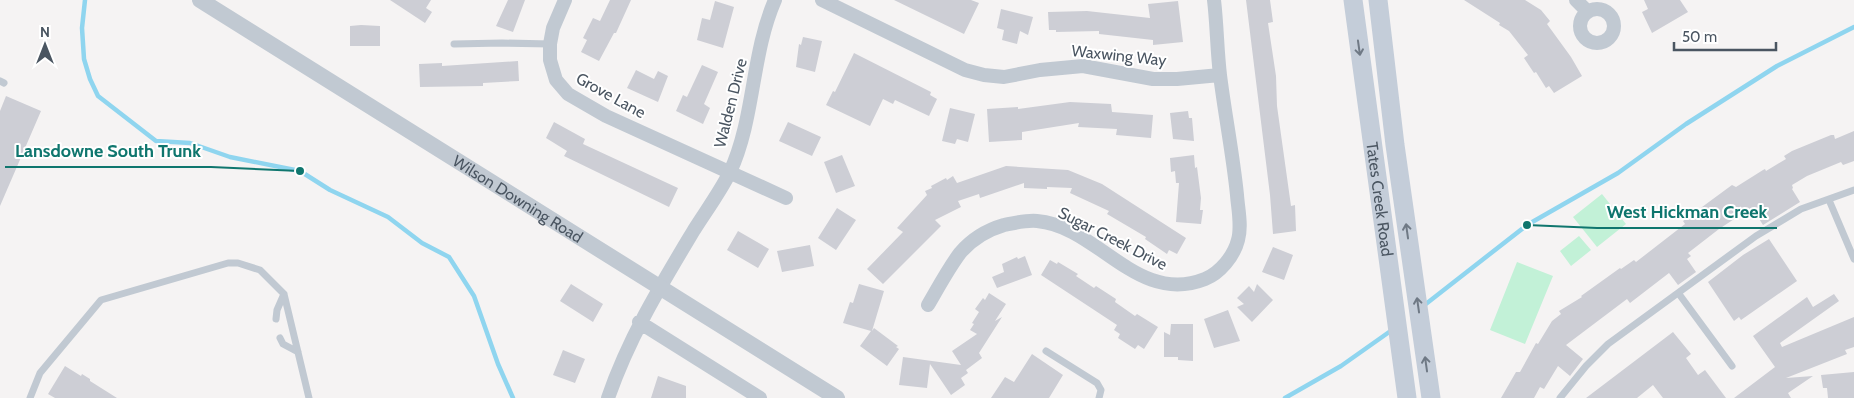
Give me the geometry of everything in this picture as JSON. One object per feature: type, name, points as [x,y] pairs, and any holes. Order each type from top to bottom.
[{"type":"main road","name":"Tates Creek Road","points":[[1354,0],[1407,398]]},
{"type":"main road","name":"Tates Creek Road","points":[[1378,0],[1431,398]]},
{"type":"street","name":"Wilson Downing Road","points":[[200,0],[837,398]]},
{"type":"street","name":"Grove Lane","points":[[565,0],[553,28],[550,44],[550,60],[560,87],[572,97],[606,116],[786,198]]},
{"type":"street","name":"Walden Drive","points":[[608,398],[618,367],[639,322],[730,172],[747,120],[765,29],[775,0]]},
{"type":"street","name":"Waxwing Way","points":[[822,0],[966,70],[984,75],[1004,77],[1040,70],[1083,66],[1153,79],[1220,75]]},
{"type":"street","name":"Sugar Creek Drive","points":[[928,305],[960,253],[977,237],[995,228],[1015,222],[1037,221],[1055,225],[1158,283],[1178,286],[1196,283],[1213,276],[1232,253],[1238,240],[1240,224],[1220,75],[1214,0]]},
{"type":"street","points":[[1576,0],[1587,11]]},
{"type":"street","points":[[639,322],[760,398]]},
{"type":"lane","points":[[454,44],[502,42],[550,44]]},
{"type":"lane","points":[[1560,398],[1586,366],[1608,344],[1756,236],[1801,209],[1854,190]]},
{"type":"lane","points":[[1830,200],[1854,259]]},
{"type":"lane","points":[[30,398],[40,374],[101,300],[228,263],[238,263],[260,270],[284,294],[309,398]]},
{"type":"lane","points":[[276,318],[277,310],[284,294]]},
{"type":"lane","points":[[1679,294],[1732,366]]},
{"type":"lane","points":[[280,338],[283,344],[298,352]]},
{"type":"lane","points":[[1046,350],[1097,383],[1101,390],[1100,398]]},
{"type":"green space","points":[[1602,194],[1626,224],[1597,247],[1573,217]]},
{"type":"green space","points":[[1579,236],[1591,250],[1571,266],[1560,251]]},
{"type":"green space","points":[[1517,262],[1553,276],[1525,344],[1490,330]]},
{"type":"building","points":[[390,0],[431,0],[426,8],[432,12],[425,23]]},
{"type":"building","points":[[508,0],[525,0],[513,32],[496,26]]},
{"type":"building","points":[[610,0],[631,0],[616,33],[614,33],[599,61],[581,52],[587,40],[583,38],[593,18],[600,21]]},
{"type":"building","points":[[894,0],[971,0],[979,3],[964,34]]},
{"type":"building","points":[[1246,0],[1270,0],[1273,22],[1268,23],[1276,76],[1277,106],[1291,206],[1295,205],[1296,231],[1273,234]]},
{"type":"building","points":[[1464,0],[1525,0],[1541,10],[1550,21],[1547,24],[1582,76],[1554,93],[1549,86],[1546,88],[1524,58],[1528,55],[1509,31]]},
{"type":"building","points":[[1644,0],[1680,0],[1688,12],[1652,33],[1642,12],[1648,9]]},
{"type":"building","points":[[715,1],[734,7],[723,48],[697,40],[702,18],[710,20]]},
{"type":"building","points":[[1178,1],[1183,42],[1153,45],[1153,40],[1099,34],[1099,31],[1056,32],[1056,30],[1049,30],[1048,12],[1087,11],[1150,18],[1148,4]]},
{"type":"building","points":[[1001,9],[1033,17],[1028,35],[1020,31],[1017,44],[1002,40],[1004,30],[997,28]]},
{"type":"building","points":[[350,26],[380,26],[380,46],[350,46]]},
{"type":"building","points":[[803,37],[822,41],[815,72],[796,67],[799,44],[801,45]]},
{"type":"building","points":[[854,53],[931,92],[930,95],[937,99],[929,116],[895,100],[893,104],[883,99],[870,126],[826,105],[833,91],[835,92]]},
{"type":"building","points":[[518,61],[519,81],[483,83],[483,86],[420,87],[419,64],[442,63],[442,66]]},
{"type":"building","points":[[702,65],[718,72],[704,104],[710,108],[703,124],[676,111],[683,95],[687,97]]},
{"type":"building","points":[[636,70],[654,79],[658,71],[668,76],[658,102],[627,88]]},
{"type":"building","points":[[6,96],[41,111],[0,206],[0,111]]},
{"type":"building","points":[[1070,102],[1111,104],[1112,112],[1153,115],[1151,138],[1116,135],[1117,129],[1078,127],[1079,123],[1022,132],[1022,140],[989,142],[987,109],[1018,107],[1018,109]]},
{"type":"building","points":[[950,108],[975,114],[968,142],[957,139],[955,144],[942,141]]},
{"type":"building","points":[[1188,111],[1189,118],[1192,118],[1194,141],[1173,139],[1170,113]]},
{"type":"building","points":[[554,122],[585,139],[583,144],[678,188],[669,207],[564,156],[567,151],[546,138]]},
{"type":"building","points":[[788,122],[821,137],[812,156],[779,141]]},
{"type":"building","points":[[1854,131],[1854,161],[1843,165],[1841,162],[1807,176],[1792,185],[1792,189],[1800,202],[1763,225],[1754,211],[1750,213],[1748,210],[1688,253],[1691,256],[1687,259],[1696,272],[1678,285],[1669,273],[1630,303],[1627,299],[1566,345],[1583,359],[1570,376],[1558,366],[1544,389],[1540,387],[1534,398],[1501,398],[1516,372],[1520,372],[1536,343],[1538,344],[1552,321],[1561,314],[1559,311],[1582,297],[1620,268],[1634,260],[1636,262],[1685,224],[1683,221],[1732,185],[1736,187],[1763,170],[1765,169],[1766,171],[1786,159],[1784,156],[1792,151],[1831,135],[1834,135],[1835,139]]},
{"type":"building","points":[[842,155],[855,186],[836,193],[824,162]]},
{"type":"building","points":[[1194,155],[1201,198],[1200,210],[1203,210],[1201,224],[1176,222],[1179,183],[1176,183],[1175,171],[1171,172],[1170,158]]},
{"type":"building","points":[[1006,166],[1068,170],[1102,184],[1186,238],[1177,254],[1169,250],[1167,254],[1145,239],[1146,237],[1107,214],[1109,211],[1070,193],[1072,188],[1024,188],[1024,183],[980,198],[979,194],[958,201],[961,207],[935,220],[941,226],[883,284],[867,269],[903,232],[897,228],[927,195],[925,191],[932,188],[931,186],[953,176],[957,183]]},
{"type":"building","points":[[837,208],[856,220],[836,250],[818,238]]},
{"type":"building","points":[[738,231],[769,249],[758,268],[727,250]]},
{"type":"building","points":[[1769,239],[1797,281],[1741,320],[1739,317],[1734,321],[1708,282],[1743,255]]},
{"type":"building","points":[[810,245],[814,266],[782,272],[777,251]]},
{"type":"building","points":[[1273,247],[1293,255],[1284,280],[1262,272]]},
{"type":"building","points":[[1025,256],[1032,275],[997,288],[992,277],[1004,272],[1002,264],[1017,257],[1018,259]]},
{"type":"building","points":[[1050,260],[1057,264],[1058,262],[1078,274],[1076,276],[1116,299],[1115,302],[1135,316],[1137,314],[1158,327],[1144,349],[1138,345],[1135,349],[1118,338],[1120,334],[1114,330],[1117,325],[1041,275]]},
{"type":"building","points":[[571,284],[603,304],[593,322],[560,301]]},
{"type":"building","points":[[859,284],[884,291],[872,331],[874,328],[898,346],[896,347],[899,349],[887,366],[860,346],[871,331],[843,323],[850,302],[853,303]]},
{"type":"building","points":[[1257,284],[1273,300],[1252,322],[1237,307],[1244,304],[1237,298],[1249,286],[1254,292]]},
{"type":"building","points":[[989,293],[1006,304],[995,321],[1002,317],[979,353],[982,358],[966,370],[968,373],[961,378],[965,385],[951,395],[930,364],[927,388],[899,385],[903,357],[961,365],[952,351],[977,334],[970,330],[979,312],[975,309],[983,298],[985,300]]},
{"type":"building","points":[[1834,294],[1839,301],[1780,343],[1782,347],[1854,317],[1854,347],[1845,350],[1847,354],[1786,378],[1813,376],[1788,393],[1791,398],[1734,398],[1775,367],[1753,336],[1807,297],[1813,307]]},
{"type":"building","points":[[1228,310],[1240,341],[1214,348],[1204,319]]},
{"type":"building","points":[[1171,324],[1193,324],[1193,361],[1178,360],[1178,357],[1164,357],[1164,332],[1170,335]]},
{"type":"building","points":[[1673,332],[1691,354],[1686,358],[1698,375],[1705,370],[1726,398],[1663,398],[1653,385],[1637,398],[1586,398]]},
{"type":"building","points":[[563,350],[585,359],[575,383],[553,375]]},
{"type":"building","points":[[1032,354],[1063,375],[1049,398],[991,398],[1005,377],[1014,382]]},
{"type":"building","points":[[65,366],[81,376],[82,374],[117,398],[55,398],[48,394]]},
{"type":"building","points":[[1854,372],[1854,398],[1828,398],[1827,388],[1823,388],[1821,375]]},
{"type":"building","points":[[658,376],[686,386],[686,398],[651,398]]},
{"type":"waterway","points":[[85,0],[82,28],[84,59],[98,96],[156,141],[190,143],[230,157],[300,171],[330,190],[388,217],[422,243],[449,257],[474,296],[498,364],[513,398]]},
{"type":"waterway","points":[[1422,307],[1527,225],[1618,173],[1686,124],[1777,66],[1854,27]]},
{"type":"waterway","points":[[1285,398],[1341,366],[1392,330]]},
{"type":"place","name":"Lansdowne South Trunk","points":[[300,171]]},
{"type":"place","name":"West Hickman Creek","points":[[1527,225]]}]
